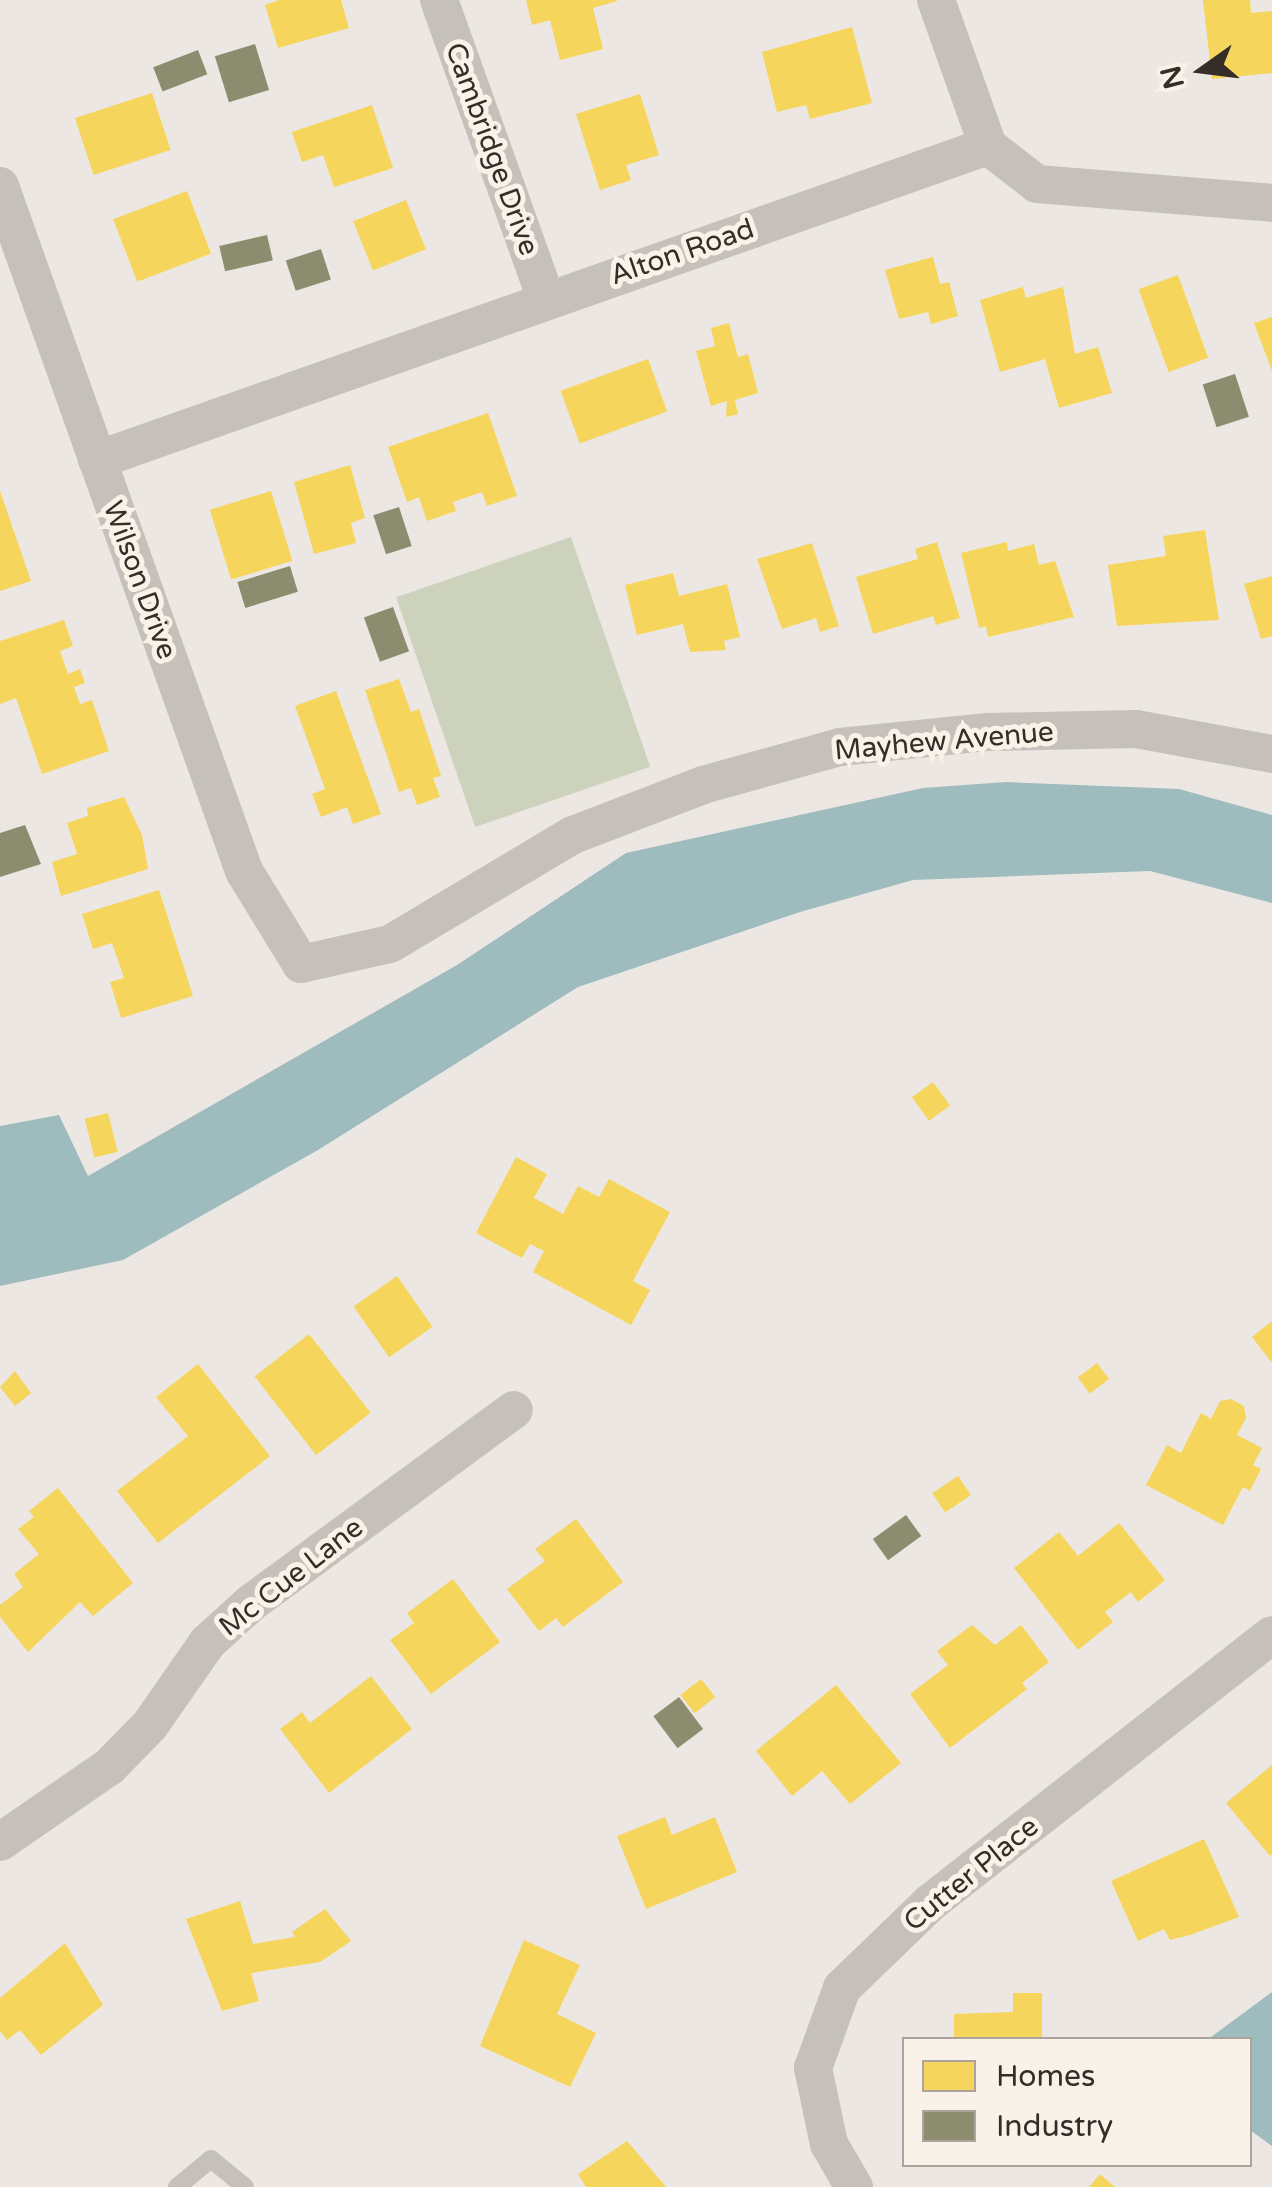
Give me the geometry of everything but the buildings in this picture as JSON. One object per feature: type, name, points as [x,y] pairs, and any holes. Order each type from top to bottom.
[{"type":"street","name":"Cambridge Drive","points":[[438,0],[546,299]]},
{"type":"street","points":[[936,0],[988,146],[1037,184],[1272,203]]},
{"type":"street","name":"Alton Road","points":[[97,460],[988,146]]},
{"type":"street","name":"Wilson Drive","points":[[0,186],[244,871],[301,964]]},
{"type":"street","name":"Mayhew Avenue","points":[[301,964],[390,944],[573,836],[703,784],[840,747],[988,732],[1136,729],[1272,754]]},
{"type":"street","name":"Mc Cue Lane","points":[[0,1842],[110,1766],[150,1725],[208,1642],[251,1604],[514,1410]]},
{"type":"street","name":"Cutter Place","points":[[854,2187],[828,2144],[813,2068],[842,1988],[930,1903],[1272,1635]]},
{"type":"lane","points":[[177,2187],[211,2159],[244,2187]]},
{"type":"green space","points":[[571,537],[650,767],[475,827],[396,597]]},
{"type":"water","points":[[1006,782],[1179,789],[1272,815],[1272,903],[1150,871],[913,880],[800,912],[578,987],[318,1150],[123,1260],[0,1286],[0,1126],[59,1115],[88,1176],[457,965],[626,853],[923,788]]},
{"type":"water","points":[[1272,1992],[1272,2146],[1252,2131],[1252,2037],[1211,2037]]}]
